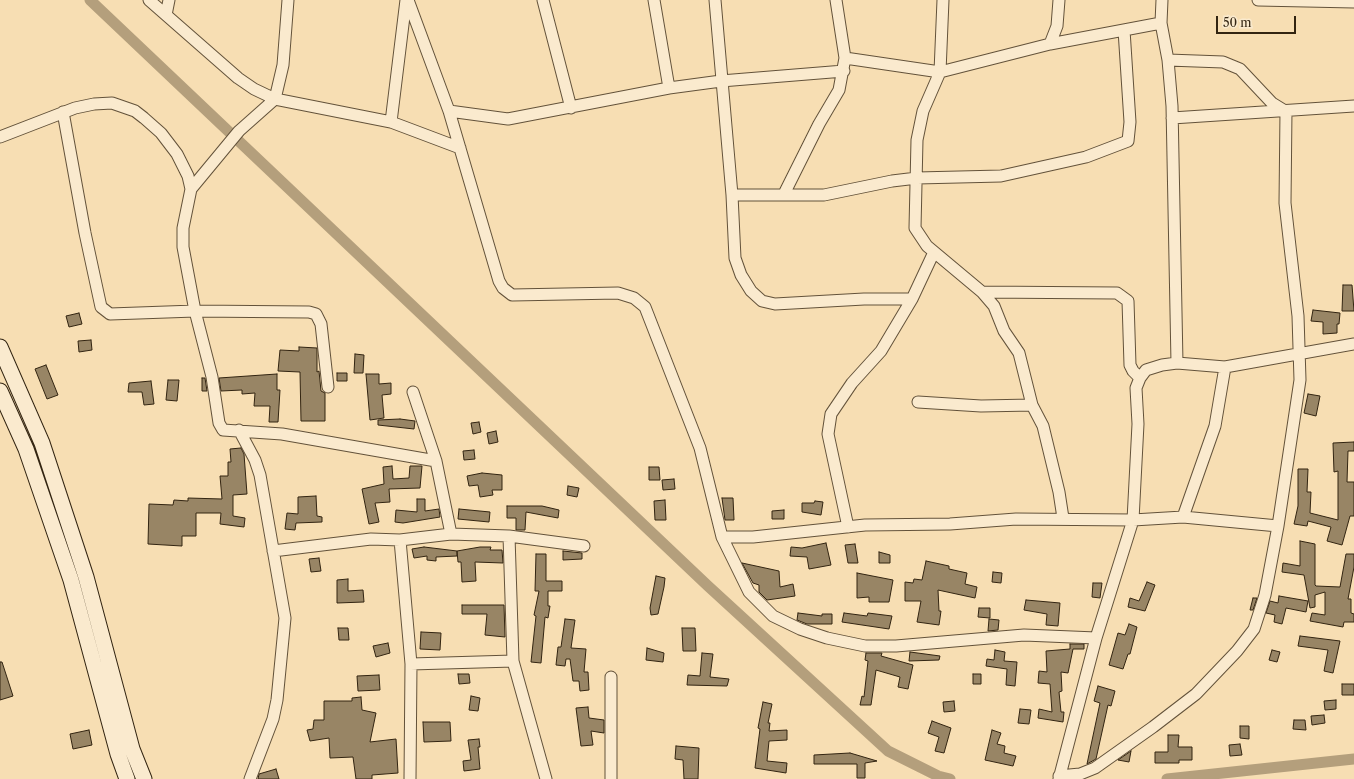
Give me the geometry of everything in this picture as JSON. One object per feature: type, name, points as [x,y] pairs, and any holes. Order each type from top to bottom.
[{"type":"main road","points":[[0,347],[42,443],[86,577],[132,749],[144,779]]},
{"type":"main road","points":[[0,391],[26,449],[71,580],[118,754],[127,779]]},
{"type":"street","points":[[149,0],[238,78],[276,99],[391,122],[460,148]]},
{"type":"street","points":[[166,15],[169,0]]},
{"type":"street","points":[[191,189],[239,131],[276,99],[283,65],[288,0]]},
{"type":"street","points":[[391,122],[407,0]]},
{"type":"street","points":[[407,0],[449,111],[499,281],[503,288],[512,295],[523,296],[618,293],[634,298],[645,307],[700,448],[722,537],[749,592],[773,616],[800,629],[827,638],[865,646],[896,646],[1024,634],[1096,638]]},
{"type":"street","points":[[543,0],[571,108]]},
{"type":"street","points":[[654,0],[669,88]]},
{"type":"street","points":[[715,0],[736,258],[741,275],[751,292],[762,301],[775,304],[864,299],[912,299]]},
{"type":"street","points":[[784,194],[819,124],[840,90],[845,58],[836,0]]},
{"type":"street","points":[[943,0],[940,72],[923,111],[917,140],[915,228],[927,246],[982,292],[994,306],[1004,331],[1019,353],[1032,405],[1043,426],[1059,492],[1063,518]]},
{"type":"street","points":[[1050,44],[1057,26],[1059,0]]},
{"type":"street","points":[[1162,0],[1161,23],[1168,60],[1172,118],[1177,363]]},
{"type":"street","points":[[1258,0],[1354,2]]},
{"type":"street","points":[[845,58],[940,72],[1050,44],[1161,23]]},
{"type":"street","points":[[732,195],[824,195],[892,181],[917,178],[1001,176],[1086,157],[1128,141],[1130,122],[1124,30]]},
{"type":"street","points":[[1168,60],[1223,62],[1240,69],[1272,103],[1286,111]]},
{"type":"street","points":[[449,111],[508,119],[669,88],[721,81],[844,71]]},
{"type":"street","points":[[0,137],[63,112],[94,104],[112,104],[135,111],[161,133],[177,154],[188,176],[191,189],[183,228],[183,246],[195,311],[212,377],[219,423],[222,430],[282,434],[436,461]]},
{"type":"street","points":[[1172,118],[1286,111],[1330,106],[1354,106]]},
{"type":"street","points":[[1286,111],[1285,202],[1298,316],[1300,354],[1300,380],[1296,416],[1278,526],[1265,594],[1254,629],[1237,651],[1196,694],[1095,768],[1080,774],[1059,778],[1096,638],[1133,520],[1138,424],[1136,388],[1140,378],[1146,370],[1162,365],[1177,363],[1225,367],[1300,354],[1354,344]]},
{"type":"street","points":[[63,112],[86,240],[101,307],[110,314],[195,311],[309,312],[316,314],[321,324],[328,388]]},
{"type":"street","points":[[848,527],[828,434],[831,414],[852,383],[881,352],[912,299],[934,252]]},
{"type":"street","points":[[982,292],[1117,293],[1128,301],[1130,365],[1133,371],[1140,378]]},
{"type":"street","points":[[1183,517],[1215,426],[1225,367]]},
{"type":"street","points":[[413,392],[436,461],[451,534]]},
{"type":"street","points":[[918,402],[980,406],[1032,405]]},
{"type":"street","points":[[239,430],[250,449],[258,468],[285,618],[280,674],[273,719],[250,779]]},
{"type":"street","points":[[722,537],[753,538],[848,527],[950,524],[1016,519],[1063,518],[1133,520],[1183,517],[1278,526]]},
{"type":"street","points":[[272,551],[370,539],[400,540],[451,534],[509,536],[584,546]]},
{"type":"street","points":[[509,536],[513,662],[546,779]]},
{"type":"street","points":[[400,540],[411,664],[410,779]]},
{"type":"street","points":[[411,664],[513,662]]},
{"type":"street","points":[[611,676],[611,779]]},
{"type":"building","points":[[1343,285],[1352,285],[1354,311],[1342,311]]},
{"type":"building","points":[[1313,310],[1340,313],[1339,324],[1337,324],[1337,333],[1323,334],[1323,322],[1311,321]]},
{"type":"building","points":[[79,313],[82,324],[69,327],[66,316]]},
{"type":"building","points":[[91,340],[92,350],[79,352],[78,341]]},
{"type":"building","points":[[299,347],[317,348],[317,372],[319,371],[321,391],[325,393],[325,421],[301,421],[300,372],[278,371],[280,350],[299,351]]},
{"type":"building","points":[[355,354],[364,355],[363,373],[354,373]]},
{"type":"building","points":[[46,365],[58,395],[47,399],[35,369]]},
{"type":"building","points":[[337,373],[347,373],[347,381],[337,381]]},
{"type":"building","points":[[277,374],[277,390],[280,390],[278,422],[269,422],[270,406],[254,406],[255,393],[242,394],[242,390],[221,391],[219,378]]},
{"type":"building","points":[[366,374],[379,374],[379,384],[391,383],[391,394],[382,395],[384,418],[370,420]]},
{"type":"building","points":[[202,378],[205,378],[207,391],[202,391]]},
{"type":"building","points":[[168,380],[179,380],[177,401],[166,400]]},
{"type":"building","points":[[151,381],[154,404],[144,405],[142,392],[128,392],[129,383]]},
{"type":"building","points":[[1308,394],[1320,396],[1316,416],[1304,413]]},
{"type":"building","points":[[400,419],[415,421],[414,429],[378,425],[378,420]]},
{"type":"building","points":[[479,422],[481,432],[473,434],[471,423]]},
{"type":"building","points":[[496,431],[498,442],[489,444],[487,433]]},
{"type":"building","points":[[1354,442],[1354,451],[1348,451],[1347,482],[1354,482],[1354,516],[1350,516],[1342,545],[1327,541],[1331,527],[1308,521],[1307,526],[1294,524],[1298,506],[1298,469],[1308,469],[1307,492],[1311,492],[1310,513],[1338,520],[1338,471],[1334,472],[1333,443]]},
{"type":"building","points":[[241,448],[244,454],[247,494],[233,495],[233,516],[245,518],[244,527],[220,524],[221,513],[196,513],[196,536],[182,536],[182,546],[148,544],[149,504],[173,505],[174,500],[188,501],[188,498],[222,499],[220,476],[228,476],[228,462],[231,462],[230,449]]},
{"type":"building","points":[[474,450],[475,459],[464,460],[463,451]]},
{"type":"building","points":[[392,466],[393,479],[409,478],[410,466],[422,466],[420,488],[389,489],[390,502],[375,503],[379,522],[369,524],[362,489],[384,484],[383,467]]},
{"type":"building","points":[[649,467],[659,467],[660,480],[649,480]]},
{"type":"building","points":[[482,473],[502,475],[502,490],[492,490],[493,495],[480,497],[478,485],[469,486],[467,476]]},
{"type":"building","points":[[674,479],[675,489],[663,490],[662,480]]},
{"type":"building","points":[[568,486],[579,488],[577,497],[567,495]]},
{"type":"building","points":[[316,496],[317,516],[322,517],[322,522],[296,523],[295,530],[285,529],[287,513],[298,514],[298,497]]},
{"type":"building","points":[[722,498],[733,498],[734,520],[725,520]]},
{"type":"building","points":[[417,499],[425,499],[425,511],[439,509],[440,517],[403,523],[395,522],[396,510],[417,512]]},
{"type":"building","points":[[665,500],[666,520],[655,520],[654,501]]},
{"type":"building","points":[[815,501],[823,502],[821,515],[802,512],[802,503],[814,503]]},
{"type":"building","points":[[507,506],[542,506],[559,510],[558,518],[526,512],[525,530],[516,530],[516,518],[507,518]]},
{"type":"building","points":[[459,509],[490,512],[489,522],[458,519]]},
{"type":"building","points":[[784,510],[784,519],[772,519],[772,511]]},
{"type":"building","points":[[1300,541],[1315,544],[1316,586],[1340,587],[1346,554],[1354,554],[1354,567],[1348,599],[1351,599],[1351,613],[1354,614],[1354,622],[1344,622],[1343,627],[1310,621],[1312,613],[1325,615],[1325,592],[1315,595],[1315,607],[1310,608],[1304,575],[1282,572],[1283,563],[1300,566]]},
{"type":"building","points":[[826,543],[831,565],[809,569],[807,557],[790,556],[791,547],[802,548]]},
{"type":"building","points":[[855,544],[858,563],[848,563],[845,545]]},
{"type":"building","points":[[424,547],[457,551],[457,556],[436,557],[436,561],[427,560],[427,556],[414,558],[412,549]]},
{"type":"building","points":[[480,547],[491,547],[490,550],[502,550],[503,563],[475,562],[476,581],[462,582],[461,562],[458,562],[457,551]]},
{"type":"building","points":[[563,551],[582,553],[582,559],[563,560]]},
{"type":"building","points":[[879,552],[890,555],[890,563],[879,563]]},
{"type":"building","points":[[536,554],[546,554],[546,581],[562,581],[562,591],[548,591],[548,606],[550,606],[548,618],[545,617],[541,663],[531,662],[536,616],[534,615],[539,591],[535,591]]},
{"type":"building","points":[[319,558],[321,571],[311,572],[309,559]]},
{"type":"building","points":[[926,561],[949,566],[949,569],[967,573],[965,584],[977,587],[975,598],[938,590],[939,611],[941,611],[939,625],[917,622],[921,601],[905,601],[905,582],[913,583],[914,579],[922,580]]},
{"type":"building","points":[[742,563],[779,571],[780,587],[793,584],[795,596],[767,600],[759,592],[759,585],[753,583]]},
{"type":"building","points":[[993,572],[1002,573],[1001,583],[992,582]]},
{"type":"building","points":[[857,573],[893,580],[889,602],[869,602],[869,597],[857,598]]},
{"type":"building","points":[[656,576],[665,578],[664,587],[658,614],[651,615],[650,608]]},
{"type":"building","points":[[348,579],[348,591],[363,590],[364,602],[337,603],[337,580]]},
{"type":"building","points":[[1147,582],[1155,585],[1145,611],[1128,607],[1130,598],[1139,601]]},
{"type":"building","points":[[1093,583],[1102,583],[1100,598],[1092,597]]},
{"type":"building","points":[[1279,596],[1308,601],[1306,612],[1286,608],[1282,624],[1274,622],[1275,615],[1266,613],[1270,601],[1278,603]]},
{"type":"building","points":[[1253,598],[1257,598],[1253,610],[1250,610]]},
{"type":"building","points":[[1026,600],[1060,603],[1058,626],[1046,625],[1047,614],[1024,610]]},
{"type":"building","points":[[462,605],[504,605],[505,637],[485,635],[487,614],[462,614]]},
{"type":"building","points":[[979,608],[990,608],[990,618],[978,617]]},
{"type":"building","points":[[798,613],[822,616],[822,614],[832,614],[832,624],[807,624],[797,620]]},
{"type":"building","points":[[844,613],[867,616],[868,613],[892,616],[889,629],[842,622]]},
{"type":"building","points":[[565,619],[575,620],[571,648],[586,649],[584,672],[588,672],[589,690],[580,691],[579,681],[573,681],[570,659],[566,659],[565,666],[556,665],[558,647],[561,647]]},
{"type":"building","points":[[989,619],[999,620],[998,630],[988,631]]},
{"type":"building","points":[[1129,624],[1137,627],[1130,654],[1128,654],[1123,669],[1109,665],[1118,633],[1125,635]]},
{"type":"building","points":[[338,628],[348,628],[349,640],[339,640]]},
{"type":"building","points":[[682,628],[695,628],[696,651],[683,651]]},
{"type":"building","points":[[421,632],[441,633],[440,650],[420,649]]},
{"type":"building","points":[[1300,636],[1340,641],[1333,673],[1324,671],[1328,650],[1298,646]]},
{"type":"building","points":[[388,643],[390,653],[376,657],[373,646]]},
{"type":"building","points":[[1070,644],[1084,644],[1084,649],[1073,649],[1068,673],[1061,672],[1062,691],[1059,692],[1061,712],[1064,712],[1063,722],[1038,718],[1039,709],[1052,712],[1050,684],[1038,683],[1039,671],[1047,672],[1046,651],[1070,649]]},
{"type":"building","points":[[647,648],[664,653],[663,662],[646,660]]},
{"type":"building","points":[[995,650],[1005,652],[1004,661],[1017,662],[1015,686],[1006,685],[1007,669],[986,666],[987,659],[994,660]]},
{"type":"building","points":[[1272,650],[1280,652],[1277,662],[1269,660]]},
{"type":"building","points":[[910,652],[940,656],[939,660],[909,661]]},
{"type":"building","points":[[702,653],[713,654],[710,677],[729,679],[727,686],[687,685],[688,675],[700,676]]},
{"type":"building","points":[[866,653],[882,653],[881,656],[913,665],[908,689],[898,687],[900,677],[876,670],[871,705],[860,705],[862,696],[864,697],[868,661],[865,660]]},
{"type":"building","points":[[0,662],[2,662],[13,696],[0,700]]},
{"type":"building","points":[[458,674],[469,674],[470,683],[459,684]]},
{"type":"building","points":[[973,674],[981,674],[981,684],[973,684]]},
{"type":"building","points":[[379,675],[380,690],[358,691],[357,676]]},
{"type":"building","points":[[1342,684],[1354,684],[1354,695],[1342,695]]},
{"type":"building","points":[[1098,686],[1115,691],[1111,706],[1108,705],[1096,759],[1087,764],[1100,703],[1094,701]]},
{"type":"building","points":[[471,696],[480,698],[478,711],[469,710]]},
{"type":"building","points":[[361,697],[362,710],[376,713],[370,742],[396,739],[398,773],[372,775],[372,779],[356,779],[353,757],[330,758],[329,738],[310,741],[307,730],[313,729],[314,720],[324,720],[324,701],[352,701],[352,698]]},
{"type":"building","points":[[1336,700],[1336,709],[1325,710],[1324,701]]},
{"type":"building","points":[[954,701],[955,711],[944,712],[943,702]]},
{"type":"building","points":[[763,702],[772,704],[768,723],[770,723],[769,731],[787,730],[787,740],[769,741],[767,761],[787,763],[786,773],[755,768],[760,729],[758,728]]},
{"type":"building","points":[[588,707],[589,718],[604,720],[604,733],[591,731],[593,745],[581,746],[576,708]]},
{"type":"building","points":[[1020,709],[1031,710],[1029,724],[1018,723]]},
{"type":"building","points":[[1324,715],[1325,723],[1312,725],[1311,716]]},
{"type":"building","points":[[1294,720],[1305,720],[1306,730],[1293,729]]},
{"type":"building","points":[[932,721],[951,728],[944,753],[935,751],[939,737],[928,733]]},
{"type":"building","points":[[423,722],[450,722],[451,741],[424,742]]},
{"type":"building","points":[[1240,726],[1249,726],[1249,739],[1240,738]]},
{"type":"building","points":[[89,730],[92,745],[73,749],[70,734]]},
{"type":"building","points":[[992,730],[1001,733],[997,744],[1005,746],[1004,753],[1016,756],[1013,766],[985,760]]},
{"type":"building","points":[[1168,735],[1179,735],[1178,747],[1192,747],[1192,760],[1179,760],[1179,763],[1155,763],[1155,752],[1168,752]]},
{"type":"building","points":[[479,739],[480,747],[478,747],[480,769],[464,771],[463,761],[471,760],[468,740]]},
{"type":"building","points":[[1240,744],[1242,755],[1230,756],[1229,745]]},
{"type":"building","points":[[676,746],[699,748],[698,779],[684,779],[683,760],[675,759]]},
{"type":"building","points":[[1131,751],[1129,762],[1118,760]]},
{"type":"building","points":[[850,753],[877,761],[865,763],[865,778],[857,778],[857,764],[814,764],[814,755]]},
{"type":"building","points":[[276,769],[279,779],[258,779],[259,774]]},
{"type":"waterway","points":[[90,0],[708,586],[888,751],[938,776],[950,779]]},
{"type":"waterway","points":[[1167,779],[1354,759]]}]
